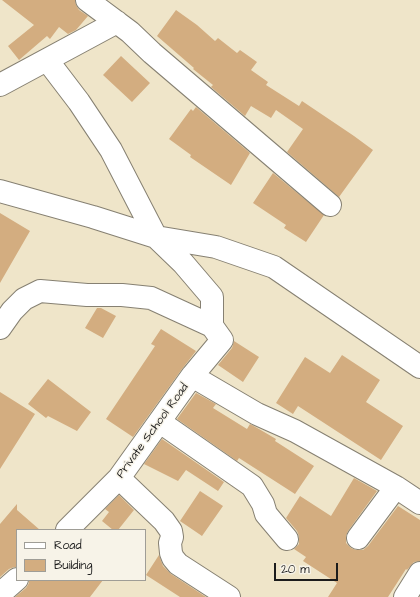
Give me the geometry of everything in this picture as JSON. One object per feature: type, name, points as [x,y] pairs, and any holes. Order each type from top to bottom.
[{"type":"street","points":[[87,0],[130,32],[152,53],[330,205]]},
{"type":"street","points":[[0,85],[117,22]]},
{"type":"street","points":[[0,328],[12,311],[24,300],[40,291],[151,298],[212,326],[212,297],[184,264],[156,237],[110,150],[79,102],[47,60]]},
{"type":"street","points":[[0,191],[93,217],[156,237],[216,247],[274,267],[420,367]]},
{"type":"street","name":"Private School Road","points":[[68,529],[118,478],[192,376],[222,340],[212,326]]},
{"type":"street","points":[[192,376],[257,414],[295,431],[396,487],[420,503]]},
{"type":"street","points":[[160,422],[252,486],[263,504],[266,514],[286,539]]},
{"type":"street","points":[[118,478],[164,521],[171,531],[171,553],[178,564],[229,597]]},
{"type":"street","points":[[358,538],[396,487]]},
{"type":"street","points":[[405,597],[420,573]]},
{"type":"street","points":[[0,594],[16,580]]},
{"type":"building","points":[[2,0],[75,0],[79,10],[88,16],[76,30],[68,34],[59,27],[50,39],[47,36],[19,60],[8,46],[34,25]]},
{"type":"building","points":[[176,10],[197,25],[215,41],[218,38],[237,53],[240,50],[257,62],[251,70],[268,82],[266,85],[299,106],[302,101],[373,150],[339,197],[287,152],[303,129],[276,110],[271,118],[251,106],[245,116],[211,87],[213,85],[157,36]]},
{"type":"building","points":[[121,56],[150,83],[132,102],[103,75]]},
{"type":"building","points":[[196,107],[250,153],[231,185],[190,157],[191,155],[169,139],[191,109],[193,111]]},
{"type":"building","points":[[273,173],[324,215],[306,242],[284,228],[286,225],[253,203]]},
{"type":"building","points":[[0,213],[30,231],[0,283]]},
{"type":"building","points":[[97,308],[101,308],[116,316],[103,338],[85,328]]},
{"type":"building","points":[[161,329],[196,351],[133,437],[106,419],[155,346],[151,344]]},
{"type":"building","points":[[234,341],[259,357],[243,382],[218,365],[232,348]]},
{"type":"building","points":[[342,355],[380,380],[366,402],[403,426],[381,460],[298,406],[293,414],[276,403],[305,357],[330,373]]},
{"type":"building","points":[[48,379],[91,412],[77,431],[48,416],[46,418],[28,404]]},
{"type":"building","points":[[0,392],[35,414],[0,469]]},
{"type":"building","points":[[196,393],[216,404],[213,408],[247,429],[250,424],[259,429],[314,466],[295,494],[239,458],[237,461],[177,419]]},
{"type":"building","points":[[162,439],[224,482],[218,491],[186,470],[178,481],[144,464]]},
{"type":"building","points":[[354,478],[377,491],[348,531],[346,543],[351,548],[363,550],[368,546],[398,506],[420,520],[420,561],[414,562],[407,570],[406,569],[388,597],[328,597],[337,583],[303,561],[306,557],[294,549],[299,544],[299,536],[297,531],[286,518],[300,496],[331,516]]},
{"type":"building","points":[[200,491],[223,506],[202,536],[180,521]]},
{"type":"building","points":[[119,495],[134,510],[119,529],[112,529],[102,521],[109,512],[105,509]]},
{"type":"building","points":[[17,504],[17,510],[39,529],[16,529],[16,567],[9,569],[0,577],[0,524]]},
{"type":"building","points":[[159,555],[163,566],[171,574],[206,597],[180,597],[146,575]]},
{"type":"building","points":[[29,581],[102,581],[90,597],[15,597],[26,588]]}]
